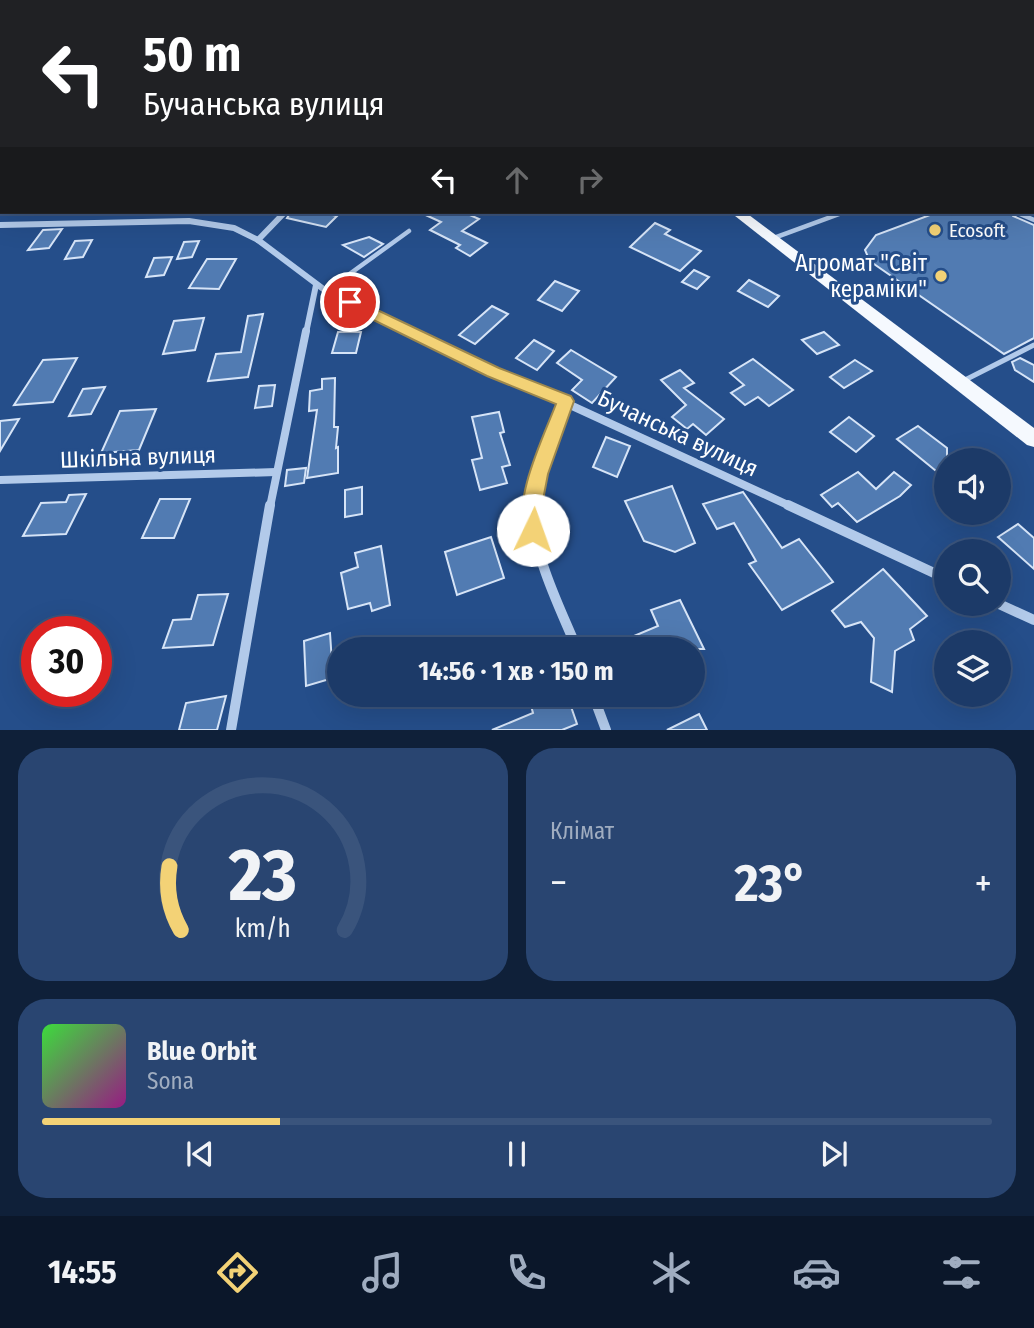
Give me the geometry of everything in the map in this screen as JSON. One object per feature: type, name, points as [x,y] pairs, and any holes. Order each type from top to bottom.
[{"type":"main road","points":[[740,214],[1034,439]]},
{"type":"street","points":[[258,240],[283,214]]},
{"type":"street","points":[[772,238],[840,214]]},
{"type":"street","name":"Бучанська вулиця","points":[[0,225],[189,221],[234,228],[258,240],[326,290],[493,372],[565,401],[934,573]]},
{"type":"street","points":[[230,730],[276,472],[316,285]]},
{"type":"street","points":[[565,401],[539,474],[532,505],[533,530],[573,637]]},
{"type":"street","name":"Шкільна вулиця","points":[[0,480],[276,472]]},
{"type":"street","points":[[1011,609],[1034,620]]},
{"type":"street","points":[[597,707],[606,730]]},
{"type":"lane","points":[[326,290],[409,231]]},
{"type":"lane","points":[[960,383],[1034,345]]},
{"type":"building","points":[[290,214],[337,216],[326,227],[287,218]]},
{"type":"building","points":[[423,214],[468,214],[479,219],[462,231],[487,243],[470,256],[456,248],[460,245],[430,230],[441,222]]},
{"type":"building","name":"Агромат \"Світ кераміки\"","points":[[933,214],[1012,214],[1034,225],[1034,338],[1004,354],[874,264],[865,250],[876,235]]},
{"type":"building","points":[[655,223],[670,230],[665,234],[701,251],[680,271],[630,247]]},
{"type":"building","points":[[62,229],[49,248],[28,250],[43,230]]},
{"type":"building","points":[[369,237],[383,244],[364,257],[343,245]]},
{"type":"building","points":[[92,240],[83,257],[65,259],[75,241]]},
{"type":"building","points":[[199,241],[192,257],[177,259],[184,242]]},
{"type":"building","points":[[172,257],[164,275],[146,277],[154,258]]},
{"type":"building","points":[[207,259],[236,259],[219,289],[189,288]]},
{"type":"building","points":[[694,270],[709,277],[697,289],[682,282]]},
{"type":"building","points":[[749,280],[779,296],[768,307],[738,291]]},
{"type":"building","points":[[555,281],[579,291],[562,311],[538,300]]},
{"type":"building","points":[[492,306],[508,314],[475,344],[459,335]]},
{"type":"building","points":[[263,314],[248,377],[208,381],[216,354],[241,352],[248,316]]},
{"type":"building","points":[[204,318],[195,350],[163,354],[174,321]]},
{"type":"building","points":[[338,332],[361,332],[356,353],[332,353]]},
{"type":"building","points":[[824,332],[839,345],[817,354],[802,340]]},
{"type":"building","points":[[534,340],[554,351],[537,370],[516,358]]},
{"type":"building","points":[[571,350],[616,377],[592,403],[572,390],[582,380],[557,363]]},
{"type":"building","points":[[77,358],[53,402],[14,405],[43,360]]},
{"type":"building","points":[[1020,358],[1034,365],[1034,382],[1015,370],[1012,362]]},
{"type":"building","points":[[753,359],[793,390],[769,406],[758,397],[745,405],[731,393],[744,385],[730,373]]},
{"type":"building","points":[[855,360],[872,371],[844,388],[830,377]]},
{"type":"building","points":[[680,370],[694,383],[684,388],[724,419],[706,435],[693,424],[687,429],[672,417],[686,405],[661,380]]},
{"type":"building","points":[[335,378],[334,427],[338,427],[338,473],[307,478],[317,410],[309,411],[310,391],[322,389],[322,379]]},
{"type":"building","points":[[275,385],[272,406],[255,408],[259,386]]},
{"type":"building","points":[[105,387],[91,414],[69,416],[83,389]]},
{"type":"building","points":[[156,409],[139,450],[101,453],[120,411]]},
{"type":"building","points":[[499,412],[504,432],[500,433],[510,465],[502,467],[507,483],[480,490],[472,460],[482,458],[472,417]]},
{"type":"building","points":[[849,417],[874,436],[856,452],[830,432]]},
{"type":"building","points":[[19,419],[0,451],[0,421]]},
{"type":"building","points":[[918,426],[947,448],[934,448],[934,469],[897,439]]},
{"type":"building","points":[[606,437],[630,446],[617,477],[593,467]]},
{"type":"building","points":[[306,468],[304,483],[285,486],[287,470]]},
{"type":"building","points":[[858,472],[876,489],[894,472],[911,485],[900,496],[857,522],[838,503],[832,507],[821,495]]},
{"type":"building","points":[[672,486],[695,543],[675,552],[644,541],[625,501]]},
{"type":"building","points":[[362,487],[362,514],[345,517],[345,490]]},
{"type":"building","points":[[743,492],[782,548],[799,539],[833,582],[782,610],[749,564],[756,561],[734,523],[717,529],[703,504]]},
{"type":"building","points":[[86,494],[66,534],[23,536],[41,503],[66,502],[69,495]]},
{"type":"building","points":[[160,499],[190,499],[174,538],[142,538]]},
{"type":"building","points":[[1018,524],[1034,538],[1034,569],[1011,549],[1011,539],[998,537]]},
{"type":"building","points":[[491,537],[504,578],[457,595],[445,552]]},
{"type":"building","points":[[381,546],[390,605],[372,611],[370,603],[348,609],[341,573],[358,567],[355,553]]},
{"type":"building","points":[[883,569],[927,616],[910,629],[914,640],[895,651],[892,692],[871,682],[874,638],[861,622],[845,627],[832,611]]},
{"type":"building","points":[[228,594],[213,645],[163,648],[173,620],[191,619],[198,595]]},
{"type":"building","points":[[680,600],[698,637],[632,637],[658,626],[651,610]]},
{"type":"building","points":[[330,633],[330,637],[327,637],[327,680],[306,686],[304,641]]},
{"type":"building","points":[[226,696],[217,730],[179,730],[186,703]]},
{"type":"building","points":[[531,707],[571,707],[577,724],[562,730],[492,730],[533,713]]},
{"type":"building","points":[[699,714],[707,730],[667,730]]},
{"type":"place","name":"Ecosoft","points":[[935,230]]},
{"type":"place","name":"Агромат \"Світ кераміки\"","points":[[941,276]]},
{"type":"route","points":[[350,302],[493,372],[565,401],[539,474],[532,505],[533,530]]}]
